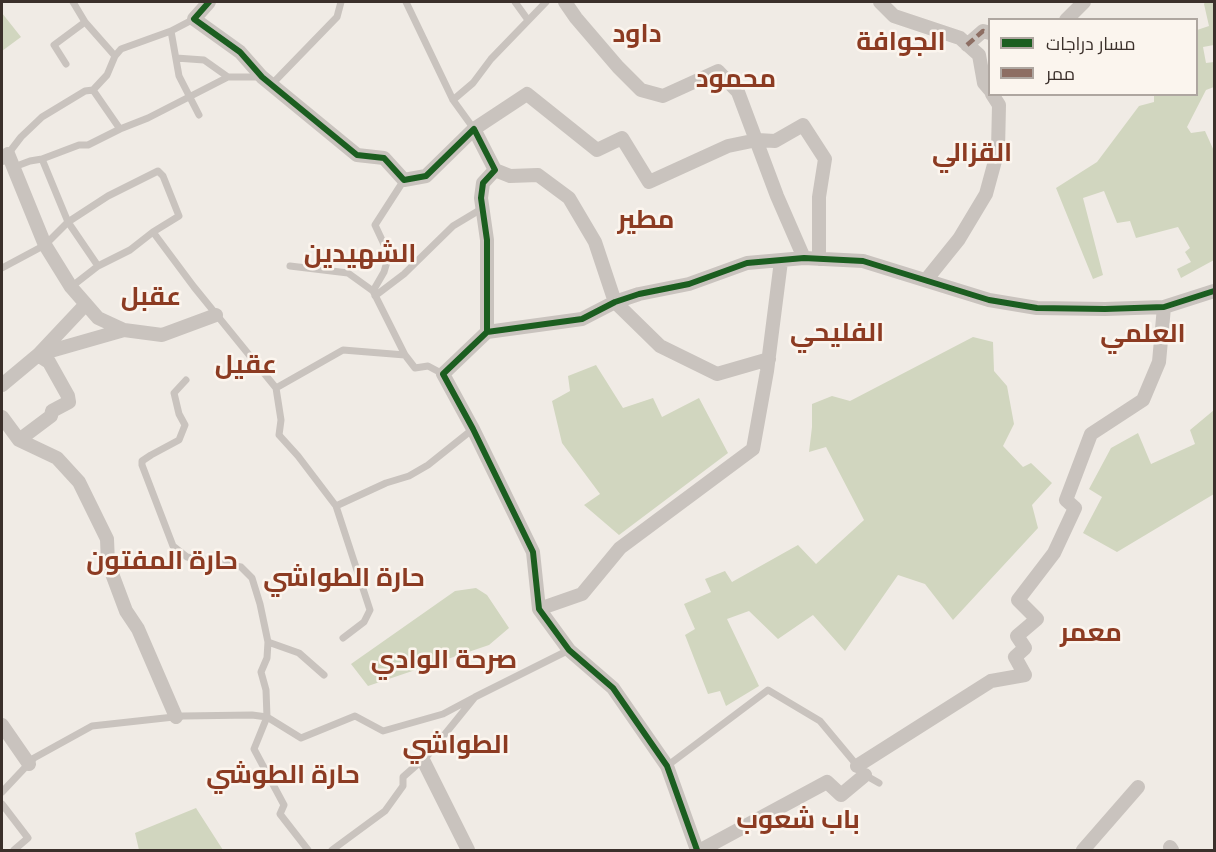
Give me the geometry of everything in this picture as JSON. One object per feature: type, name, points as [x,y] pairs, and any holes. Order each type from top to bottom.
[{"type":"street","points":[[209,2],[194,19],[240,52],[267,80],[357,155],[384,159],[404,180],[426,176],[474,129],[527,94],[597,150],[622,138],[649,182],[728,146],[757,140],[775,141],[803,125],[825,159],[819,197],[819,259]]},
{"type":"street","points":[[565,2],[618,67],[641,90],[663,96],[718,71],[738,92],[777,196],[804,258]]},
{"type":"street","points":[[880,2],[894,16],[960,38],[979,55],[984,83],[988,88]]},
{"type":"street","points":[[1068,18],[1084,2]]},
{"type":"street","points":[[968,45],[983,31],[988,32]]},
{"type":"street","points":[[926,280],[959,239],[986,194],[998,150],[1000,98]]},
{"type":"street","points":[[474,129],[495,170],[510,176],[538,175],[569,198],[595,242],[615,302],[660,346],[717,374],[769,358]]},
{"type":"street","points":[[8,160],[45,245],[71,286],[98,318],[124,330],[162,335],[216,315]]},
{"type":"street","points":[[487,332],[487,240],[481,198],[483,183],[495,170]]},
{"type":"street","points":[[1164,307],[1160,362],[1143,400],[1090,434],[1065,500],[1075,508],[1054,553],[1018,600],[1037,619],[1017,636],[1025,648],[1015,657],[1025,675],[991,681],[861,770],[841,795],[827,782],[699,850],[667,766],[613,688],[569,650],[539,609],[533,552],[473,429],[443,374],[487,332],[582,319],[615,302],[639,294],[689,284],[747,263],[804,258],[863,261],[989,300],[1037,308],[1164,307],[1215,291]]},
{"type":"street","points":[[539,609],[582,594],[620,548],[753,449],[769,358],[781,261]]},
{"type":"street","points":[[2,385],[38,355],[86,304]]},
{"type":"street","points":[[38,355],[124,330]]},
{"type":"street","points":[[20,440],[51,416],[52,411],[69,402],[49,362],[38,355]]},
{"type":"street","points":[[2,417],[20,440],[57,458],[79,482],[107,539],[108,563],[126,611],[138,629],[176,717]]},
{"type":"street","points":[[2,725],[28,764]]},
{"type":"street","points":[[423,760],[468,850]]},
{"type":"street","points":[[1083,850],[1138,787]]},
{"type":"lane","points":[[73,2],[85,22],[115,56]]},
{"type":"lane","points":[[176,58],[204,60],[228,77],[267,80],[337,17],[341,2]]},
{"type":"lane","points":[[406,2],[453,100],[474,129]]},
{"type":"lane","points":[[515,2],[528,20]]},
{"type":"lane","points":[[453,100],[473,83],[491,59],[546,2]]},
{"type":"lane","points":[[194,19],[171,31],[121,49],[115,56],[107,75],[93,90],[85,91],[42,117],[21,137],[8,160],[42,159],[79,145],[88,145],[148,118],[228,77]]},
{"type":"lane","points":[[66,64],[54,45],[85,22]]},
{"type":"lane","points":[[171,31],[179,76],[199,115]]},
{"type":"lane","points":[[93,90],[120,129]]},
{"type":"lane","points":[[42,159],[68,222],[98,267]]},
{"type":"lane","points":[[2,268],[45,245],[68,222],[108,196],[158,171],[163,176],[179,216],[130,250],[98,267],[71,286]]},
{"type":"lane","points":[[374,293],[384,272],[388,255],[375,225],[404,180]]},
{"type":"lane","points":[[374,293],[404,274],[453,226],[483,208]]},
{"type":"lane","points":[[153,232],[216,315],[276,388],[280,420],[279,435],[336,506],[370,610],[364,622],[343,638]]},
{"type":"lane","points":[[290,266],[348,273],[374,293],[405,355],[415,368],[428,366],[443,374]]},
{"type":"lane","points":[[276,388],[343,350],[405,355]]},
{"type":"lane","points":[[186,380],[174,393],[178,414],[184,425],[179,440],[142,461],[142,465],[173,546],[187,557],[241,567],[252,578],[268,642],[267,658],[261,672],[266,690],[267,717],[254,749],[284,805],[280,814],[308,850]]},
{"type":"lane","points":[[336,506],[386,483],[410,476],[428,465],[473,429]]},
{"type":"lane","points":[[268,642],[299,653],[324,675]]},
{"type":"lane","points":[[2,792],[34,758],[92,726],[176,717],[252,715],[267,717],[301,738],[355,716],[383,731],[443,714],[569,650]]},
{"type":"lane","points":[[667,766],[768,690],[820,722],[861,770],[879,783]]},
{"type":"lane","points":[[332,850],[385,811],[403,786],[403,777],[423,760],[475,697]]},
{"type":"lane","points":[[2,804],[28,838],[14,850]]},
{"type":"green space","points":[[1214,2],[1214,45],[1203,47],[1206,63],[1214,62],[1214,87],[1206,90],[1187,127],[1191,133],[1205,131],[1214,151],[1214,260],[1181,278],[1177,269],[1191,262],[1185,252],[1190,248],[1178,227],[1136,238],[1130,221],[1117,223],[1104,191],[1083,198],[1103,275],[1093,279],[1056,188],[1097,162],[1139,106],[1154,102],[1154,96],[1198,96],[1198,30],[1209,26],[1204,4]]},
{"type":"green space","points":[[2,13],[21,37],[2,51]]},
{"type":"green space","points":[[973,337],[993,342],[994,371],[1007,386],[1014,424],[1003,446],[1023,467],[1031,463],[1052,483],[1032,505],[1038,528],[953,620],[925,584],[898,575],[845,651],[813,615],[778,639],[749,611],[727,619],[759,686],[726,706],[720,691],[708,694],[685,635],[695,629],[684,604],[711,592],[705,579],[725,571],[732,582],[798,545],[816,564],[864,520],[826,447],[809,452],[812,404],[832,396],[850,401]]},
{"type":"green space","points":[[596,365],[623,408],[653,398],[662,417],[699,398],[728,453],[619,535],[584,505],[600,494],[562,443],[552,401],[570,391],[568,376]]},
{"type":"green space","points":[[1214,410],[1214,494],[1117,552],[1083,533],[1102,497],[1089,489],[1111,448],[1138,433],[1151,464],[1195,444],[1190,430]]},
{"type":"green space","points":[[476,588],[487,595],[509,628],[489,645],[368,686],[351,664],[455,591]]},
{"type":"green space","points":[[196,808],[223,850],[139,850],[135,833]]},
{"type":"marked path","points":[[967,45],[983,31],[988,32]]},
{"type":"cycle path","points":[[209,2],[194,19],[240,52],[262,77],[357,155],[384,158],[404,180],[426,176],[474,129],[495,170],[483,183],[481,198],[487,240],[487,332],[443,374],[473,429],[533,552],[539,609],[569,650],[613,688],[667,766],[697,850]]},
{"type":"cycle path","points":[[487,332],[582,319],[615,302],[639,294],[689,284],[747,263],[804,258],[863,261],[989,300],[1037,308],[1164,307],[1214,291]]},
{"type":"district","name":"داود","points":[[637,35]]},
{"type":"district","name":"الجوافة","points":[[901,43]]},
{"type":"district","name":"محمود","points":[[736,80]]},
{"type":"district","name":"القزالي","points":[[972,154]]},
{"type":"district","name":"مطير","points":[[646,221]]},
{"type":"district","name":"الشهيدين","points":[[360,255]]},
{"type":"district","name":"عقبل","points":[[151,298]]},
{"type":"district","name":"الفليحي","points":[[837,334]]},
{"type":"district","name":"العلمي","points":[[1143,335]]},
{"type":"district","name":"عقيل","points":[[246,366]]},
{"type":"district","name":"حارة المفتون","points":[[162,562]]},
{"type":"district","name":"حارة الطواشي","points":[[344,579]]},
{"type":"district","name":"معمر","points":[[1091,634]]},
{"type":"district","name":"صرحة الوادي","points":[[444,661]]},
{"type":"district","name":"الطواشي","points":[[456,746]]},
{"type":"district","name":"حارة الطوشي","points":[[283,776]]},
{"type":"district","name":"باب شعوب","points":[[798,821]]}]
